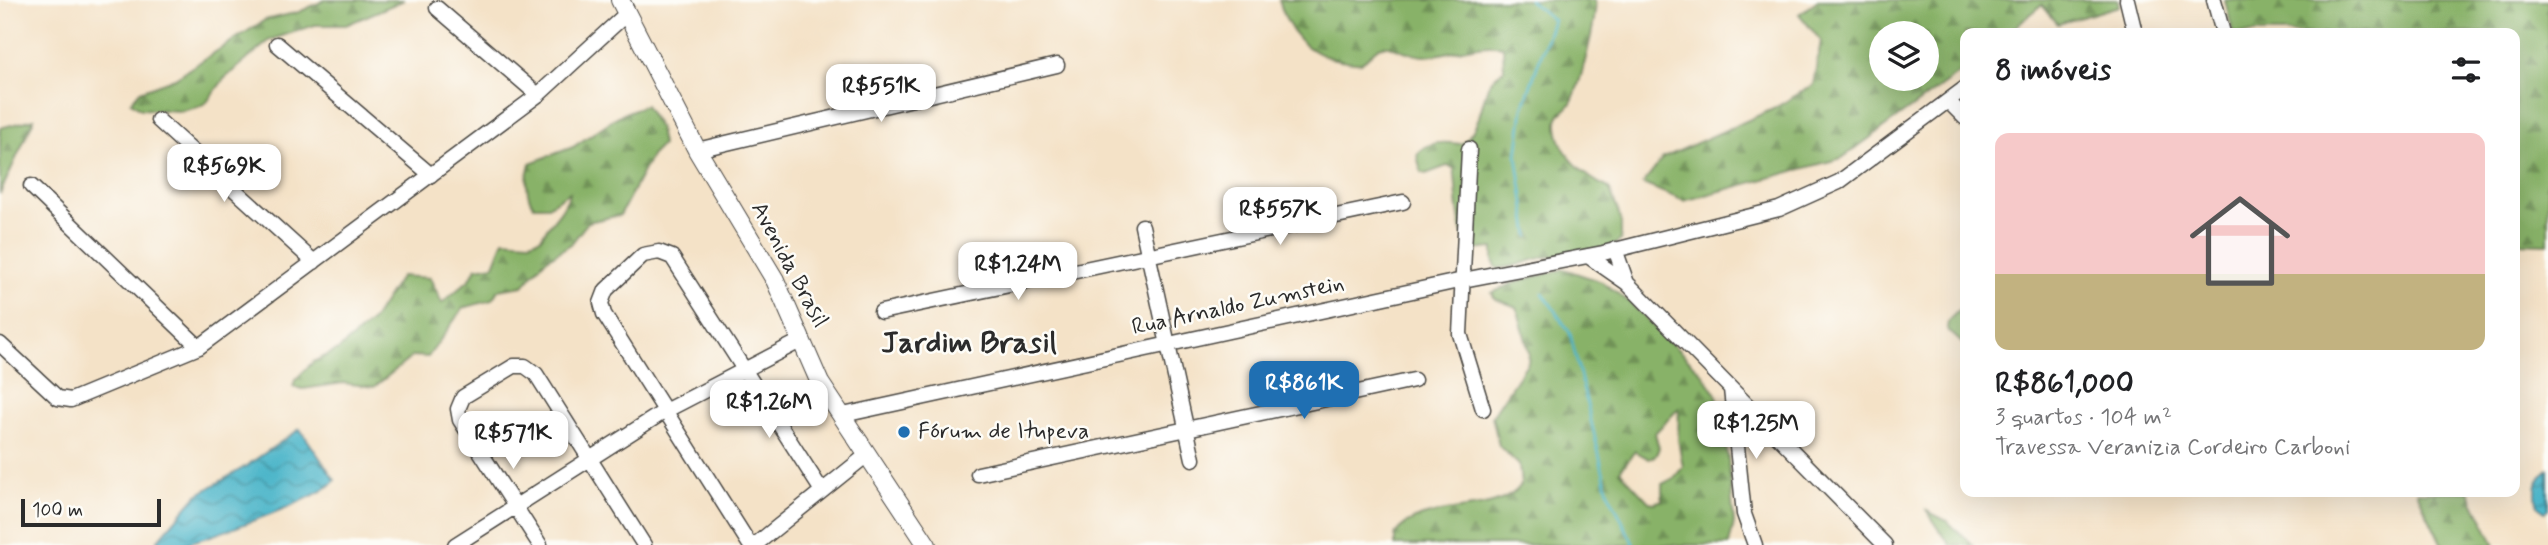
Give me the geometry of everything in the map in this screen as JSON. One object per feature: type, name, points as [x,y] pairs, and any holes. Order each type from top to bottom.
[{"type":"main road","name":"Avenida Brasil","points":[[622,7],[697,150],[775,279],[820,383],[927,545]]},
{"type":"street","points":[[2127,0],[2134,28]]},
{"type":"street","points":[[2214,0],[2222,28]]},
{"type":"street","points":[[0,344],[58,398],[71,400],[200,347],[538,96],[622,7]]},
{"type":"street","points":[[437,8],[538,96]]},
{"type":"street","points":[[277,44],[431,175]]},
{"type":"street","points":[[697,150],[1057,65]]},
{"type":"street","name":"Rua Arnaldo Zumstein","points":[[843,415],[1463,280],[1588,256],[1780,209],[1839,182],[1960,92]]},
{"type":"street","points":[[1949,102],[1960,113]]},
{"type":"street","points":[[158,120],[314,262]]},
{"type":"street","points":[[1469,149],[1460,334],[1483,409]]},
{"type":"street","points":[[31,186],[200,347]]},
{"type":"street","points":[[881,312],[1403,202]]},
{"type":"street","points":[[1142,226],[1193,459]]},
{"type":"street","points":[[1615,249],[1627,283]]},
{"type":"street","points":[[822,491],[671,257],[659,252],[643,255],[606,290],[601,303],[604,314],[753,545],[822,491],[868,454]]},
{"type":"street","points":[[1588,256],[1627,283],[1885,545]]},
{"type":"street","points":[[455,545],[665,411],[802,340]]},
{"type":"street","points":[[540,545],[460,420],[458,409],[463,397],[514,366],[525,366],[536,374],[644,545]]},
{"type":"street","points":[[978,474],[1414,380]]},
{"type":"street","points":[[1731,389],[1744,514],[1748,532],[1755,545]]},
{"type":"green space","points":[[325,0],[404,0],[346,25],[315,25],[270,40],[224,79],[207,102],[198,107],[181,111],[141,109],[131,102],[140,91],[175,78],[265,20],[299,12]]},
{"type":"green space","points":[[1279,0],[1595,0],[1594,20],[1584,66],[1572,101],[1558,118],[1558,133],[1561,143],[1574,162],[1591,178],[1609,188],[1621,219],[1621,240],[1593,253],[1541,258],[1497,268],[1493,261],[1493,248],[1473,250],[1463,234],[1454,168],[1447,166],[1426,174],[1421,172],[1417,155],[1431,144],[1461,144],[1472,132],[1488,86],[1504,69],[1503,46],[1483,45],[1424,56],[1382,46],[1361,62],[1340,60],[1317,53],[1300,40],[1293,32]]},
{"type":"green space","points":[[1818,0],[2118,0],[2119,6],[2058,24],[2042,5],[2014,28],[1960,28],[1960,73],[1939,88],[1939,21],[1869,21],[1869,91],[1935,91],[1842,158],[1684,201],[1643,184],[1663,158],[1773,109],[1813,85],[1821,41],[1799,14]]},
{"type":"green space","points":[[2225,0],[2548,0],[2548,244],[2520,243],[2520,28],[2232,28]]},
{"type":"green space","points":[[645,105],[659,128],[662,145],[651,156],[620,215],[588,222],[571,244],[544,261],[523,286],[498,290],[492,300],[463,308],[428,357],[413,356],[374,387],[343,383],[303,389],[293,387],[295,380],[313,362],[338,350],[372,321],[401,276],[430,278],[442,303],[470,279],[476,268],[494,265],[504,240],[530,242],[541,238],[564,206],[570,192],[548,206],[534,206],[527,186],[530,163],[573,147],[620,115]]},
{"type":"green space","points":[[34,119],[4,185],[0,194],[0,128]]},
{"type":"green space","points":[[1564,269],[1602,282],[1628,301],[1703,374],[1717,395],[1728,458],[1734,523],[1729,545],[1395,545],[1395,534],[1407,523],[1423,516],[1495,502],[1510,496],[1521,485],[1519,465],[1499,446],[1492,416],[1528,362],[1529,352],[1517,307],[1495,299],[1492,293],[1513,283]],"holes":[[[1679,408],[1678,439],[1683,467],[1674,478],[1662,484],[1662,500],[1649,502],[1620,471],[1635,451],[1649,459],[1656,455],[1659,448],[1655,433]]]},
{"type":"green space","points":[[1960,309],[1960,341],[1947,329],[1948,321]]},
{"type":"green space","points":[[2419,497],[2471,497],[2495,545],[2442,545]]},
{"type":"green space","points":[[1927,511],[1947,521],[1973,545],[1950,545]]},
{"type":"water","points":[[300,429],[335,480],[327,487],[288,507],[211,536],[178,545],[157,541],[197,495]]},
{"type":"water","points":[[2548,469],[2548,509],[2545,512],[2538,507],[2536,491],[2540,477]]},
{"type":"waterway","points":[[1529,0],[1553,20],[1523,108],[1517,156],[1529,236]]},
{"type":"waterway","points":[[1543,293],[1570,333],[1608,492],[1634,545]]},
{"type":"place","name":"Fórum de Itupeva","points":[[904,432]]},
{"type":"district","name":"Jardim Brasil","points":[[969,343]]}]
